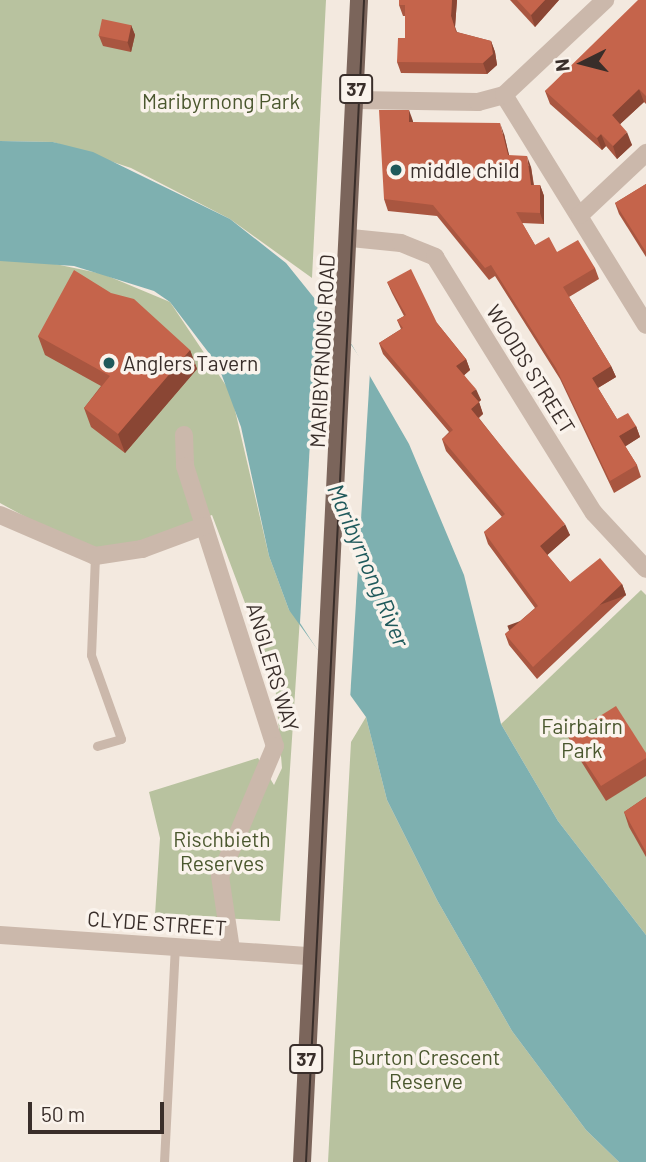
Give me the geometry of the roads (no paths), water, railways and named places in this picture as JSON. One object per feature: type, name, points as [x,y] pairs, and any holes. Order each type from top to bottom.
[{"type":"main road","name":"MARIBYRNONG ROAD","points":[[310,956],[347,317],[359,0]]},
{"type":"main road","name":"37","points":[[302,1162],[310,956]]},
{"type":"street","points":[[356,100],[478,102],[504,95],[606,0]]},
{"type":"street","points":[[504,95],[646,325]]},
{"type":"street","points":[[580,215],[646,153]]},
{"type":"street","name":"WOODS STREET","points":[[351,238],[401,243],[435,257],[594,513],[646,569]]},
{"type":"street","name":"ANGLERS WAY","points":[[184,435],[185,466],[275,746],[220,876],[231,950]]},
{"type":"street","points":[[0,514],[95,556],[142,549],[204,526]]},
{"type":"street","name":"CLYDE STREET","points":[[0,935],[310,956]]},
{"type":"lane","points":[[95,556],[91,655],[121,739],[97,746]]},
{"type":"lane","points":[[164,1162],[174,947]]},
{"type":"water","name":"Maribyrnong River","points":[[0,141],[53,142],[93,152],[230,219],[286,263],[352,345],[409,444],[464,575],[501,724],[558,821],[646,935],[646,1162],[619,1162],[586,1130],[512,1031],[437,900],[387,800],[366,717],[289,610],[269,556],[241,427],[218,365],[170,302],[154,291],[74,266],[0,261]]},
{"type":"tram line","points":[[306,1162],[364,0]]},
{"type":"place","name":"middle child","points":[[396,170]]},
{"type":"place","name":"Anglers Tavern","points":[[109,363]]},
{"type":"park label","name":"Maribyrnong Park","points":[[221,101]]},
{"type":"park label","name":"Fairbairn Park","points":[[582,738]]},
{"type":"park label","name":"Rischbieth Reserves","points":[[222,851]]},
{"type":"park label","name":"Burton Crescent Reserve","points":[[426,1069]]}]
